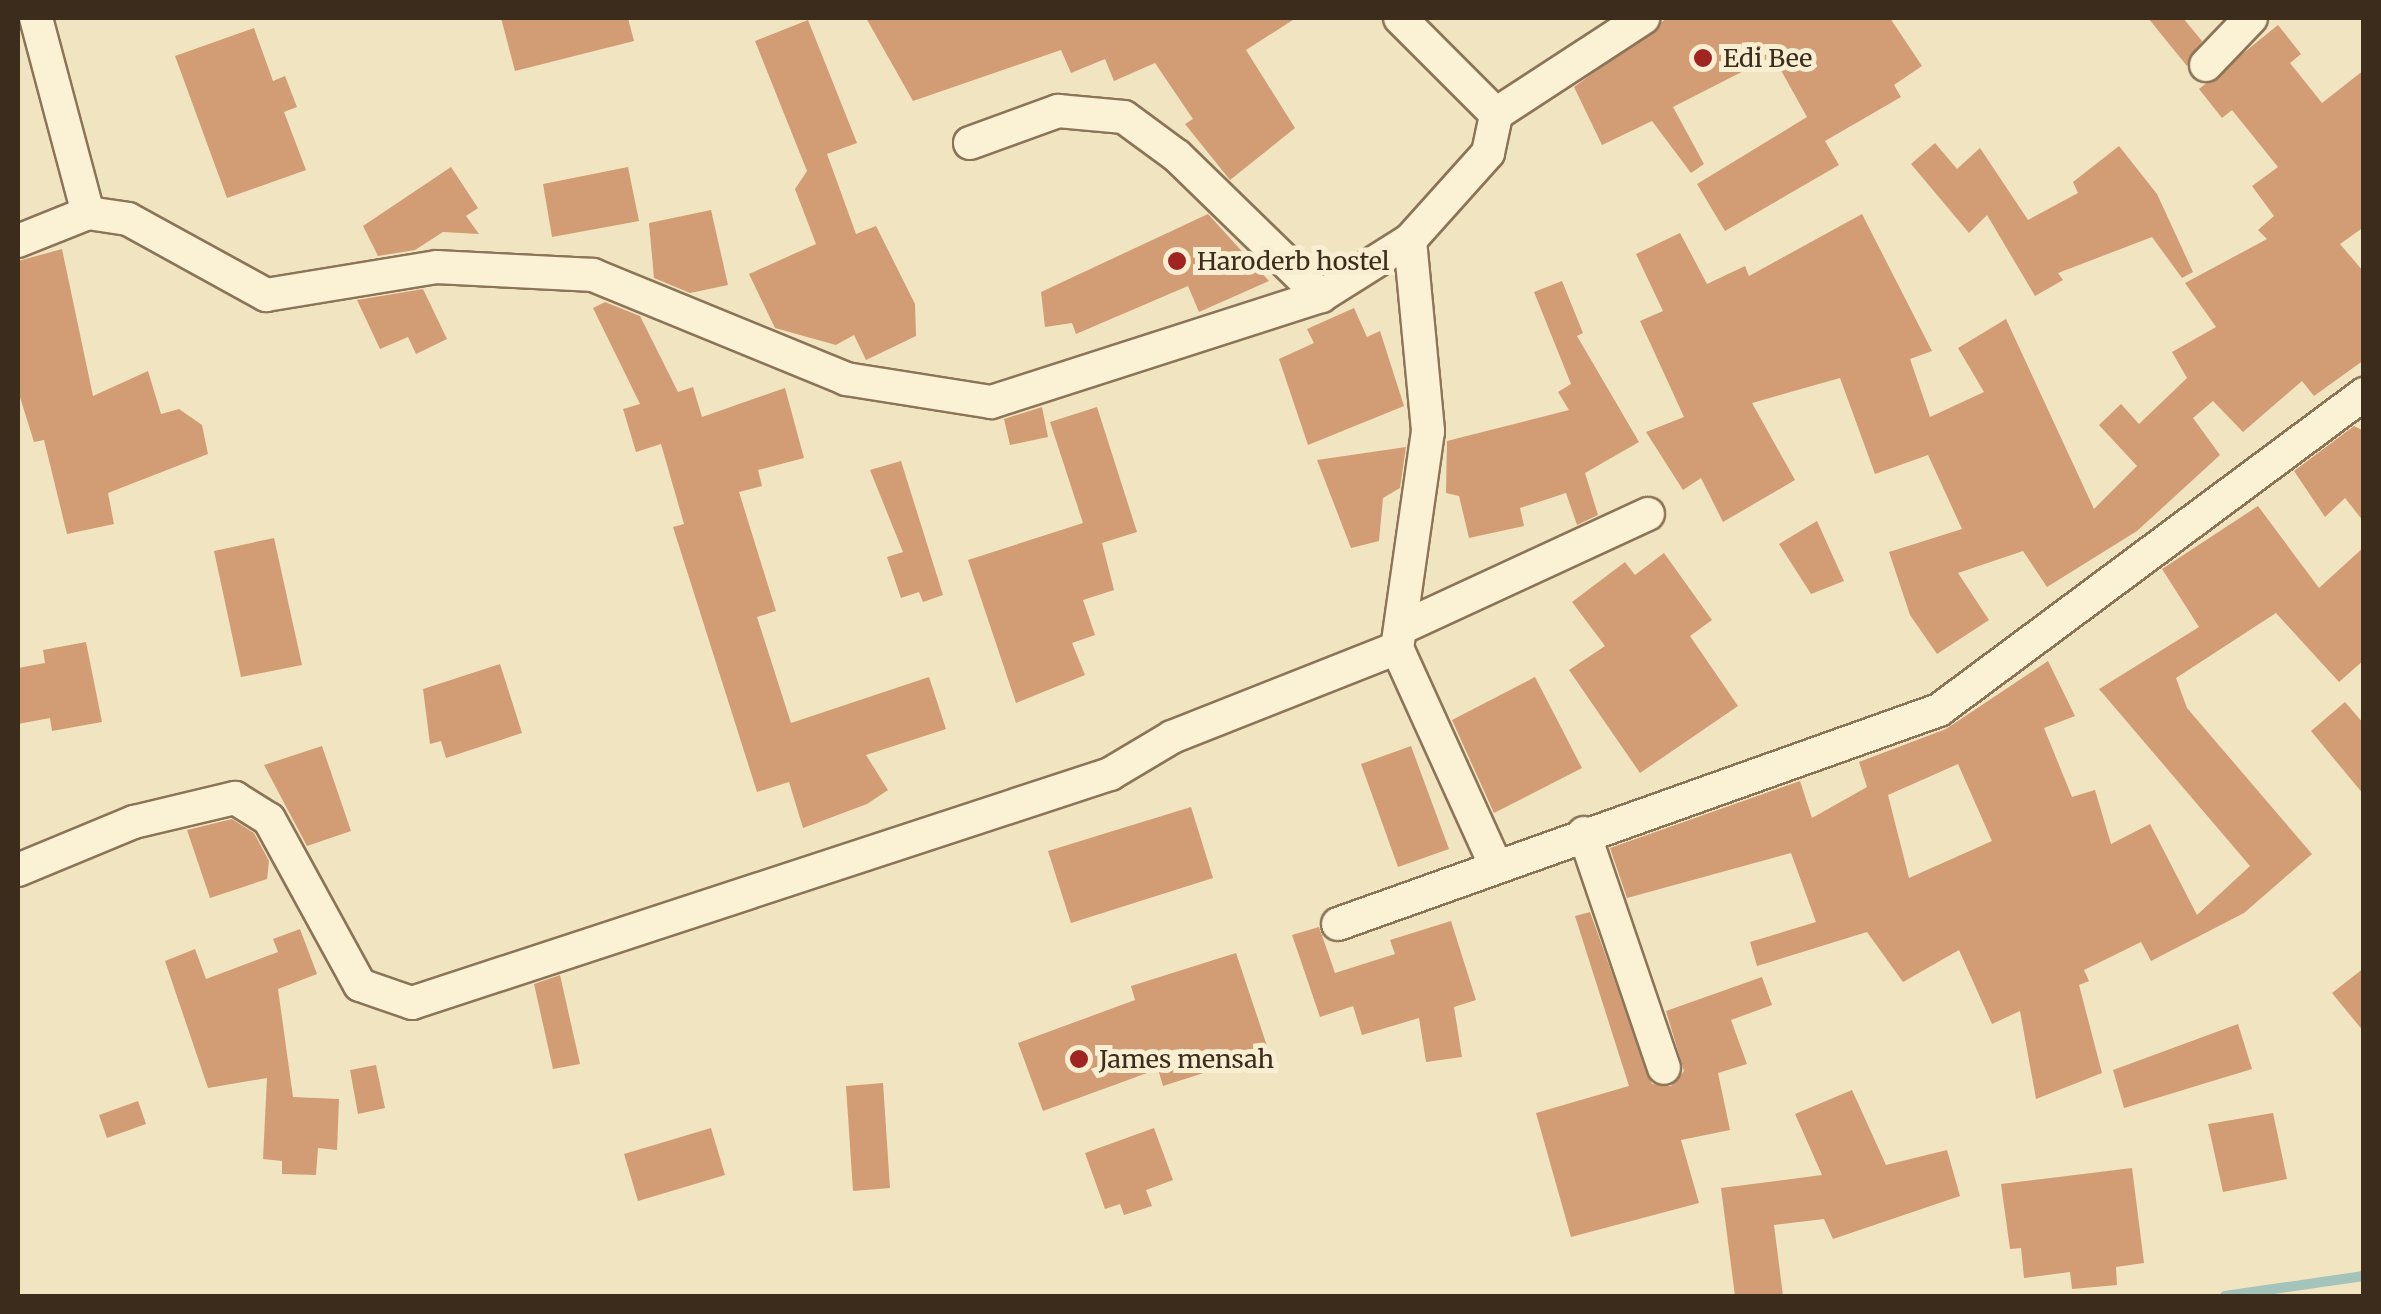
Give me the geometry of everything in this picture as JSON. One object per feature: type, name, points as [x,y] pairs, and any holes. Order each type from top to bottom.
[{"type":"street","points":[[36,18],[88,213]]},
{"type":"street","points":[[1400,18],[1496,114]]},
{"type":"street","points":[[18,240],[88,213],[165,232],[235,284],[266,295],[437,267],[593,275],[828,373],[910,395],[991,402],[1322,296],[1410,240],[1488,152],[1496,114],[1642,18]]},
{"type":"street","points":[[2206,66],[2251,18]]},
{"type":"street","points":[[970,143],[1058,111],[1124,117],[1178,156],[1322,296]]},
{"type":"street","points":[[1410,240],[1428,431],[1399,638],[1496,864]]},
{"type":"street","points":[[1338,924],[1496,864],[1939,710],[2364,394]]},
{"type":"street","points":[[18,870],[134,822],[235,798],[269,819],[360,985],[412,1003],[1110,774],[1172,737],[1399,638],[1648,514]]},
{"type":"street","points":[[1584,833],[1664,1068]]},
{"type":"building","points":[[501,18],[628,18],[634,41],[515,71]]},
{"type":"building","points":[[866,18],[1296,18],[1246,50],[1295,128],[1230,180],[1185,124],[1193,119],[1155,63],[1114,81],[1105,59],[1071,73],[1061,50],[913,101]]},
{"type":"building","points":[[1667,18],[1890,18],[1922,66],[1894,85],[1901,97],[1825,141],[1839,165],[1725,231],[1697,184],[1807,117],[1773,56],[1673,107],[1704,164],[1691,173],[1652,121],[1602,145],[1574,87]]},
{"type":"building","points":[[2148,18],[2183,18],[2202,41],[2187,66]]},
{"type":"building","points":[[808,20],[857,143],[827,154],[856,234],[876,226],[915,304],[916,336],[866,360],[854,335],[836,345],[775,328],[749,274],[816,244],[795,189],[807,171],[755,41]]},
{"type":"building","points":[[2278,25],[2301,54],[2290,63],[2322,103],[2364,70],[2364,227],[2340,244],[2363,271],[2364,360],[2314,396],[2302,381],[2243,432],[2213,401],[2193,418],[2220,455],[2137,531],[2047,587],[2023,551],[1958,573],[1989,620],[1937,654],[1910,615],[1889,552],[1962,529],[1928,455],[1875,474],[1840,378],[1752,403],[1795,480],[1723,522],[1701,478],[1683,490],[1646,432],[1684,417],[1640,321],[1663,311],[1636,254],[1680,233],[1707,284],[1745,266],[1749,276],[1862,214],[1932,351],[1910,359],[1930,417],[1984,392],[1958,348],[2006,319],[2094,509],[2137,466],[2099,425],[2121,404],[2139,424],[2187,378],[2172,352],[2216,327],[2185,283],[2267,239],[2258,230],[2274,216],[2252,186],[2278,167],[2232,110],[2222,118],[2199,89]]},
{"type":"building","points":[[254,28],[273,81],[285,76],[297,107],[284,112],[306,170],[227,198],[175,56]]},
{"type":"building","points":[[1935,143],[1957,169],[1980,148],[2028,220],[2078,193],[2073,182],[2119,146],[2157,194],[2193,272],[2182,278],[2152,237],[2058,273],[2063,280],[2035,296],[1987,215],[1969,233],[1911,164]]},
{"type":"building","points":[[451,167],[478,208],[466,216],[479,234],[443,232],[415,250],[378,256],[363,226]]},
{"type":"building","points":[[628,167],[639,221],[552,237],[543,184]]},
{"type":"building","points":[[711,210],[728,285],[690,293],[654,278],[649,223]]},
{"type":"building","points":[[1208,214],[1269,281],[1199,312],[1188,286],[1076,334],[1072,323],[1045,327],[1041,292]]},
{"type":"building","points":[[62,249],[93,396],[148,371],[161,414],[179,409],[202,425],[208,454],[108,493],[114,524],[67,534],[44,440],[34,442],[18,391],[18,261]]},
{"type":"building","points":[[1562,281],[1583,333],[1577,336],[1639,442],[1585,473],[1598,515],[1577,525],[1566,493],[1520,508],[1524,526],[1469,538],[1459,496],[1446,493],[1447,441],[1569,410],[1558,392],[1571,384],[1534,292]]},
{"type":"building","points":[[423,289],[447,339],[416,354],[408,337],[380,349],[357,300]]},
{"type":"building","points":[[605,302],[640,316],[678,392],[693,387],[702,417],[785,388],[804,458],[758,470],[762,486],[739,492],[776,611],[757,617],[791,723],[929,677],[946,729],[866,755],[888,790],[867,804],[803,828],[789,782],[757,792],[673,527],[684,524],[661,444],[636,452],[623,409],[640,404],[593,308]]},
{"type":"building","points":[[1354,308],[1367,337],[1380,331],[1404,406],[1308,445],[1279,359],[1314,343],[1307,329]]},
{"type":"building","points":[[1042,407],[1048,437],[1010,445],[1004,419]]},
{"type":"building","points":[[1097,407],[1137,532],[1102,543],[1114,590],[1083,600],[1095,635],[1072,643],[1085,675],[1016,703],[968,560],[1083,523],[1050,422]]},
{"type":"building","points":[[2354,426],[2364,431],[2364,522],[2345,498],[2325,517],[2294,471]]},
{"type":"building","points":[[1406,447],[1400,488],[1383,498],[1379,541],[1351,548],[1317,460]]},
{"type":"building","points":[[901,461],[943,595],[923,602],[919,592],[901,598],[887,557],[903,552],[870,470]]},
{"type":"building","points":[[2258,506],[2319,588],[2364,547],[2364,660],[2339,682],[2276,613],[2176,678],[2187,708],[2312,854],[2244,913],[2151,961],[2141,942],[2084,970],[2089,981],[2079,985],[2102,1073],[2036,1099],[2020,1011],[1992,1024],[1959,950],[1903,982],[1867,932],[1757,966],[1750,942],[1816,922],[1791,853],[1627,898],[1610,848],[1800,781],[1812,818],[1867,787],[1859,762],[1946,729],[2048,661],[2075,716],[2044,728],[2072,797],[2095,790],[2111,844],[2150,824],[2197,915],[2250,866],[2099,689],[2199,627],[2162,569]],"holes":[[[1958,764],[1992,841],[1909,878],[1888,795]]]},
{"type":"building","points":[[1817,521],[1844,581],[1811,594],[1779,544]]},
{"type":"building","points":[[274,538],[302,665],[241,677],[214,551]]},
{"type":"building","points":[[1664,553],[1712,620],[1690,636],[1738,706],[1640,773],[1569,670],[1605,646],[1572,602],[1625,562],[1635,575]]},
{"type":"building","points":[[86,642],[102,722],[52,731],[50,718],[18,724],[18,668],[45,663],[43,650]]},
{"type":"building","points":[[500,664],[522,733],[446,758],[441,741],[430,744],[423,689]]},
{"type":"building","points":[[1535,677],[1582,768],[1494,813],[1452,720]]},
{"type":"building","points":[[2345,702],[2364,724],[2364,795],[2311,731]]},
{"type":"building","points":[[322,746],[351,831],[307,846],[264,765]]},
{"type":"building","points":[[1411,746],[1449,849],[1398,867],[1361,764]]},
{"type":"building","points":[[1191,807],[1213,878],[1071,923],[1048,851]]},
{"type":"building","points":[[232,819],[254,833],[269,861],[267,879],[210,898],[187,830]]},
{"type":"building","points":[[1590,912],[1652,1084],[1671,1086],[1684,1071],[1666,1011],[1762,977],[1772,1005],[1731,1020],[1747,1064],[1718,1073],[1730,1130],[1681,1140],[1699,1203],[1571,1237],[1536,1113],[1629,1086],[1575,916]]},
{"type":"building","points":[[1451,921],[1476,1000],[1454,1007],[1462,1057],[1426,1062],[1419,1018],[1362,1035],[1353,1006],[1320,1017],[1292,935],[1319,927],[1335,973],[1395,954],[1390,940]]},
{"type":"building","points":[[300,929],[317,974],[278,989],[293,1097],[339,1099],[337,1150],[318,1148],[316,1175],[282,1174],[282,1161],[263,1159],[267,1078],[208,1088],[165,961],[195,949],[206,979],[278,952],[273,939]]},
{"type":"building","points":[[1236,953],[1269,1052],[1163,1086],[1158,1069],[1043,1111],[1018,1043],[1135,1000],[1131,986]]},
{"type":"building","points":[[2364,968],[2364,1032],[2332,993]]},
{"type":"building","points":[[560,975],[580,1064],[553,1069],[534,984]]},
{"type":"building","points":[[2238,1024],[2252,1069],[2124,1108],[2113,1070]]},
{"type":"building","points":[[376,1065],[385,1108],[358,1114],[350,1070]]},
{"type":"building","points":[[883,1083],[890,1188],[853,1191],[846,1086]]},
{"type":"building","points":[[1852,1090],[1886,1165],[1947,1150],[1960,1196],[1833,1239],[1824,1219],[1774,1225],[1783,1296],[1735,1296],[1721,1188],[1822,1175],[1795,1114]]},
{"type":"building","points":[[138,1101],[146,1124],[107,1138],[99,1115]]},
{"type":"building","points":[[2273,1113],[2287,1179],[2223,1192],[2208,1124]]},
{"type":"building","points":[[711,1128],[725,1175],[638,1201],[624,1154]]},
{"type":"building","points":[[1154,1128],[1173,1180],[1146,1190],[1152,1206],[1124,1215],[1120,1204],[1105,1209],[1085,1153]]},
{"type":"building","points":[[2132,1168],[2144,1263],[2116,1267],[2117,1285],[2072,1289],[2070,1272],[2024,1278],[2021,1248],[2010,1249],[2001,1184]]},
{"type":"waterway","points":[[2225,1296],[2364,1276]]},
{"type":"place","name":"Edi Bee","points":[[1703,58]]},
{"type":"place","name":"Haroderb hostel","points":[[1177,261]]},
{"type":"place","name":"James mensah","points":[[1079,1059]]}]
